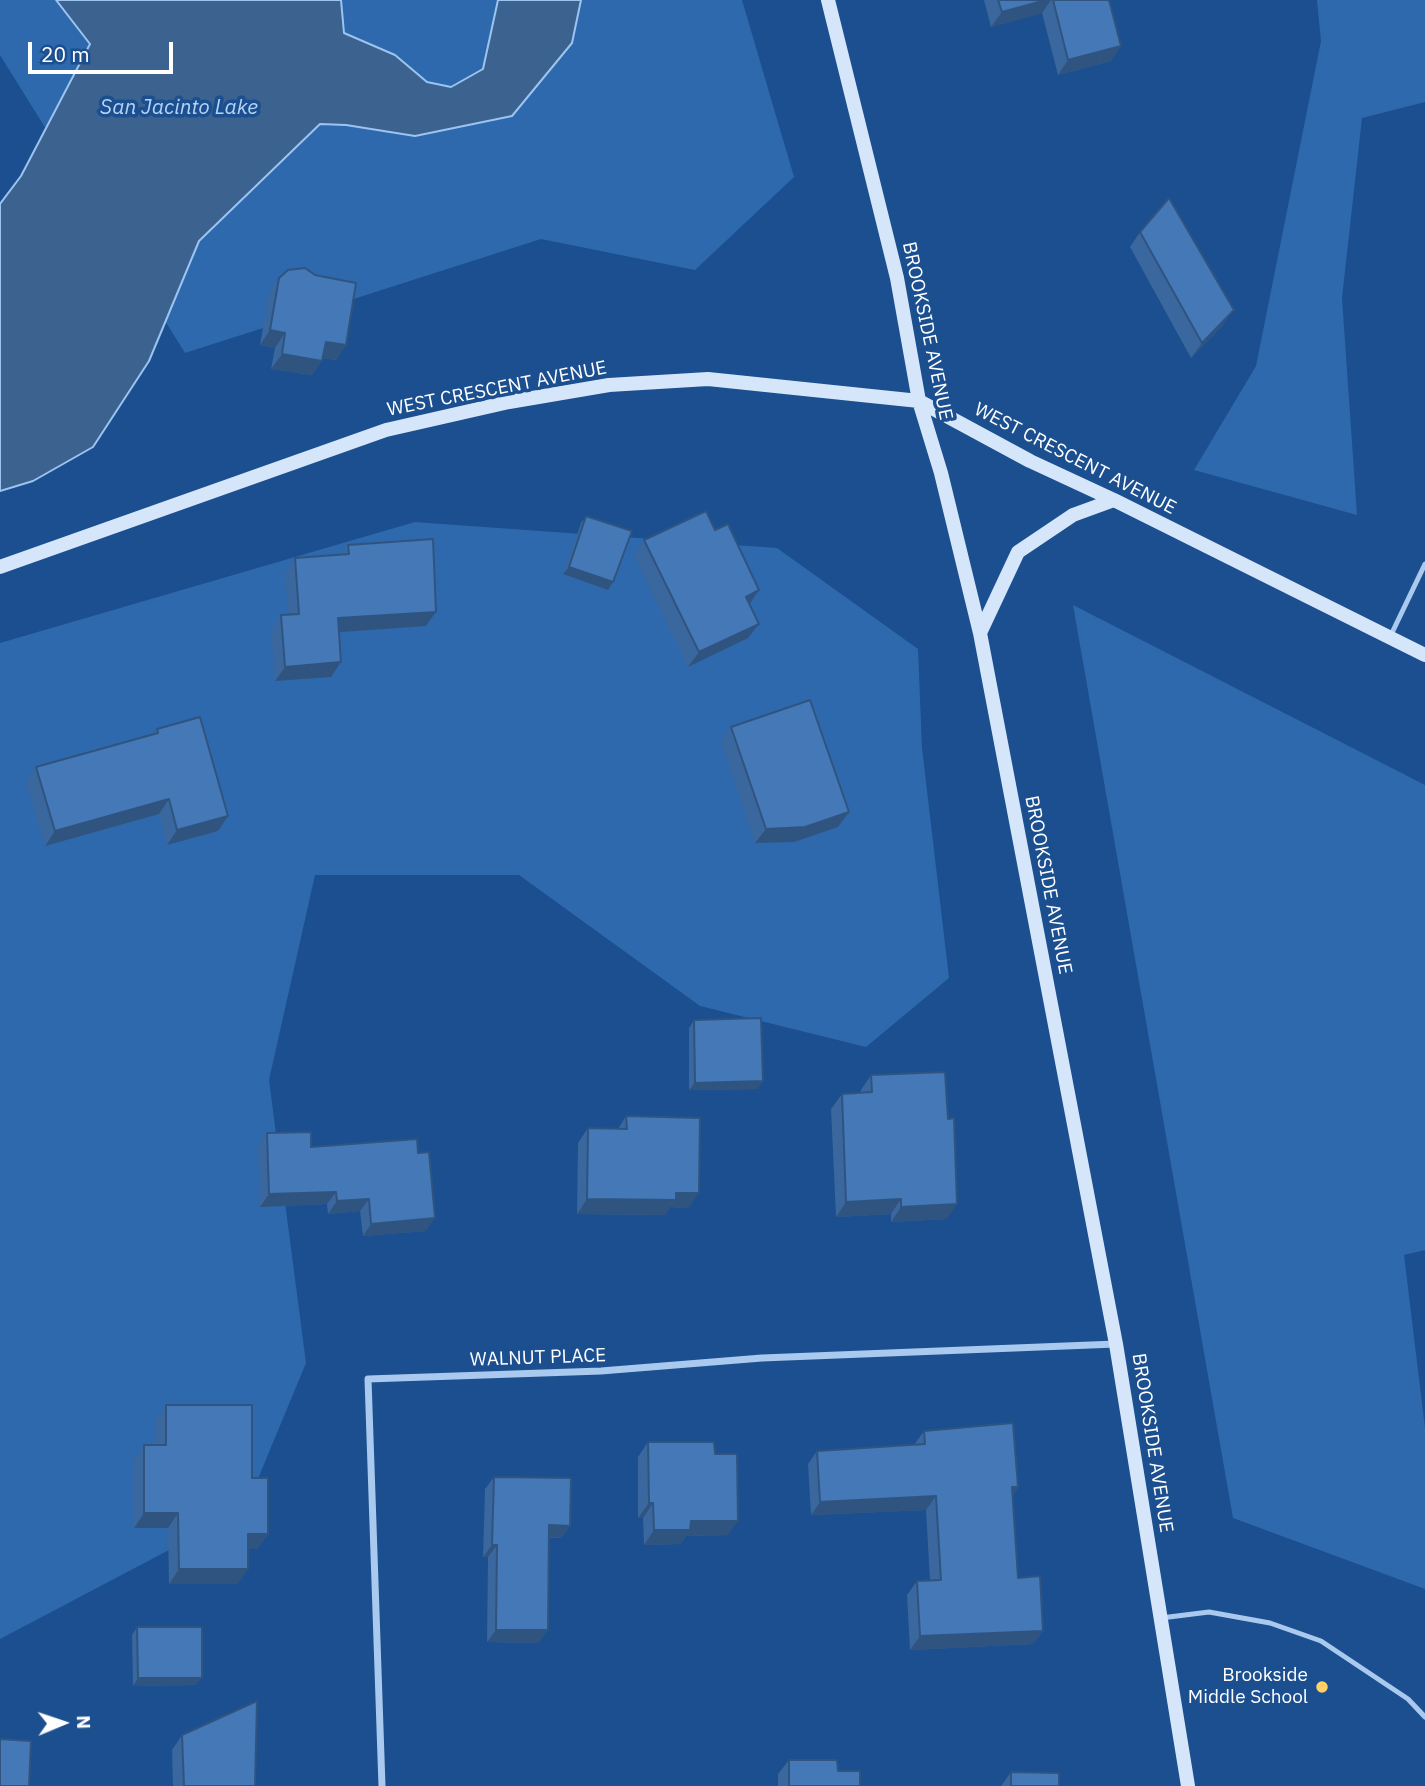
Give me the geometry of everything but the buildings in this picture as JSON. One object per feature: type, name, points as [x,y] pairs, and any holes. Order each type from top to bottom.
[{"type":"main road","name":"BROOKSIDE AVENUE","points":[[828,0],[897,278],[919,401],[945,486],[980,634],[1116,1344],[1188,1786]]},
{"type":"main road","name":"WEST CRESCENT AVENUE","points":[[0,567],[386,430],[509,402],[609,385],[708,379],[919,401],[1030,461],[1425,655]]},
{"type":"main road","points":[[980,634],[1018,552],[1073,515],[1114,500]]},
{"type":"street","name":"WALNUT PLACE","points":[[382,1786],[368,1380],[601,1371],[762,1358],[1116,1344]]},
{"type":"lane","points":[[1389,637],[1425,564]]},
{"type":"lane","points":[[1160,1618],[1209,1612],[1270,1623],[1321,1641],[1408,1699],[1425,1717]]},
{"type":"shaded area","points":[[0,0],[742,0],[794,177],[695,270],[541,239],[185,353],[0,55]]},
{"type":"shaded area","points":[[1317,0],[1425,0],[1425,102],[1362,118],[1342,298],[1357,515],[1194,470],[1256,366],[1321,41]]},
{"type":"shaded area","points":[[415,522],[777,548],[918,649],[922,748],[949,978],[866,1047],[700,1006],[519,875],[315,875],[269,1080],[306,1363],[245,1510],[0,1639],[0,643]]},
{"type":"shaded area","points":[[1073,605],[1425,785],[1425,1250],[1404,1255],[1425,1428],[1425,1589],[1233,1518]]},
{"type":"water","name":"San Jacinto Lake","points":[[56,0],[341,0],[344,33],[395,55],[427,82],[451,87],[483,69],[498,0],[581,0],[572,43],[512,116],[415,136],[346,125],[320,124],[199,241],[149,361],[93,447],[33,481],[0,491],[0,204],[21,176],[90,44]]},
{"type":"place","name":"Brookside Middle School","points":[[1322,1687]]}]
